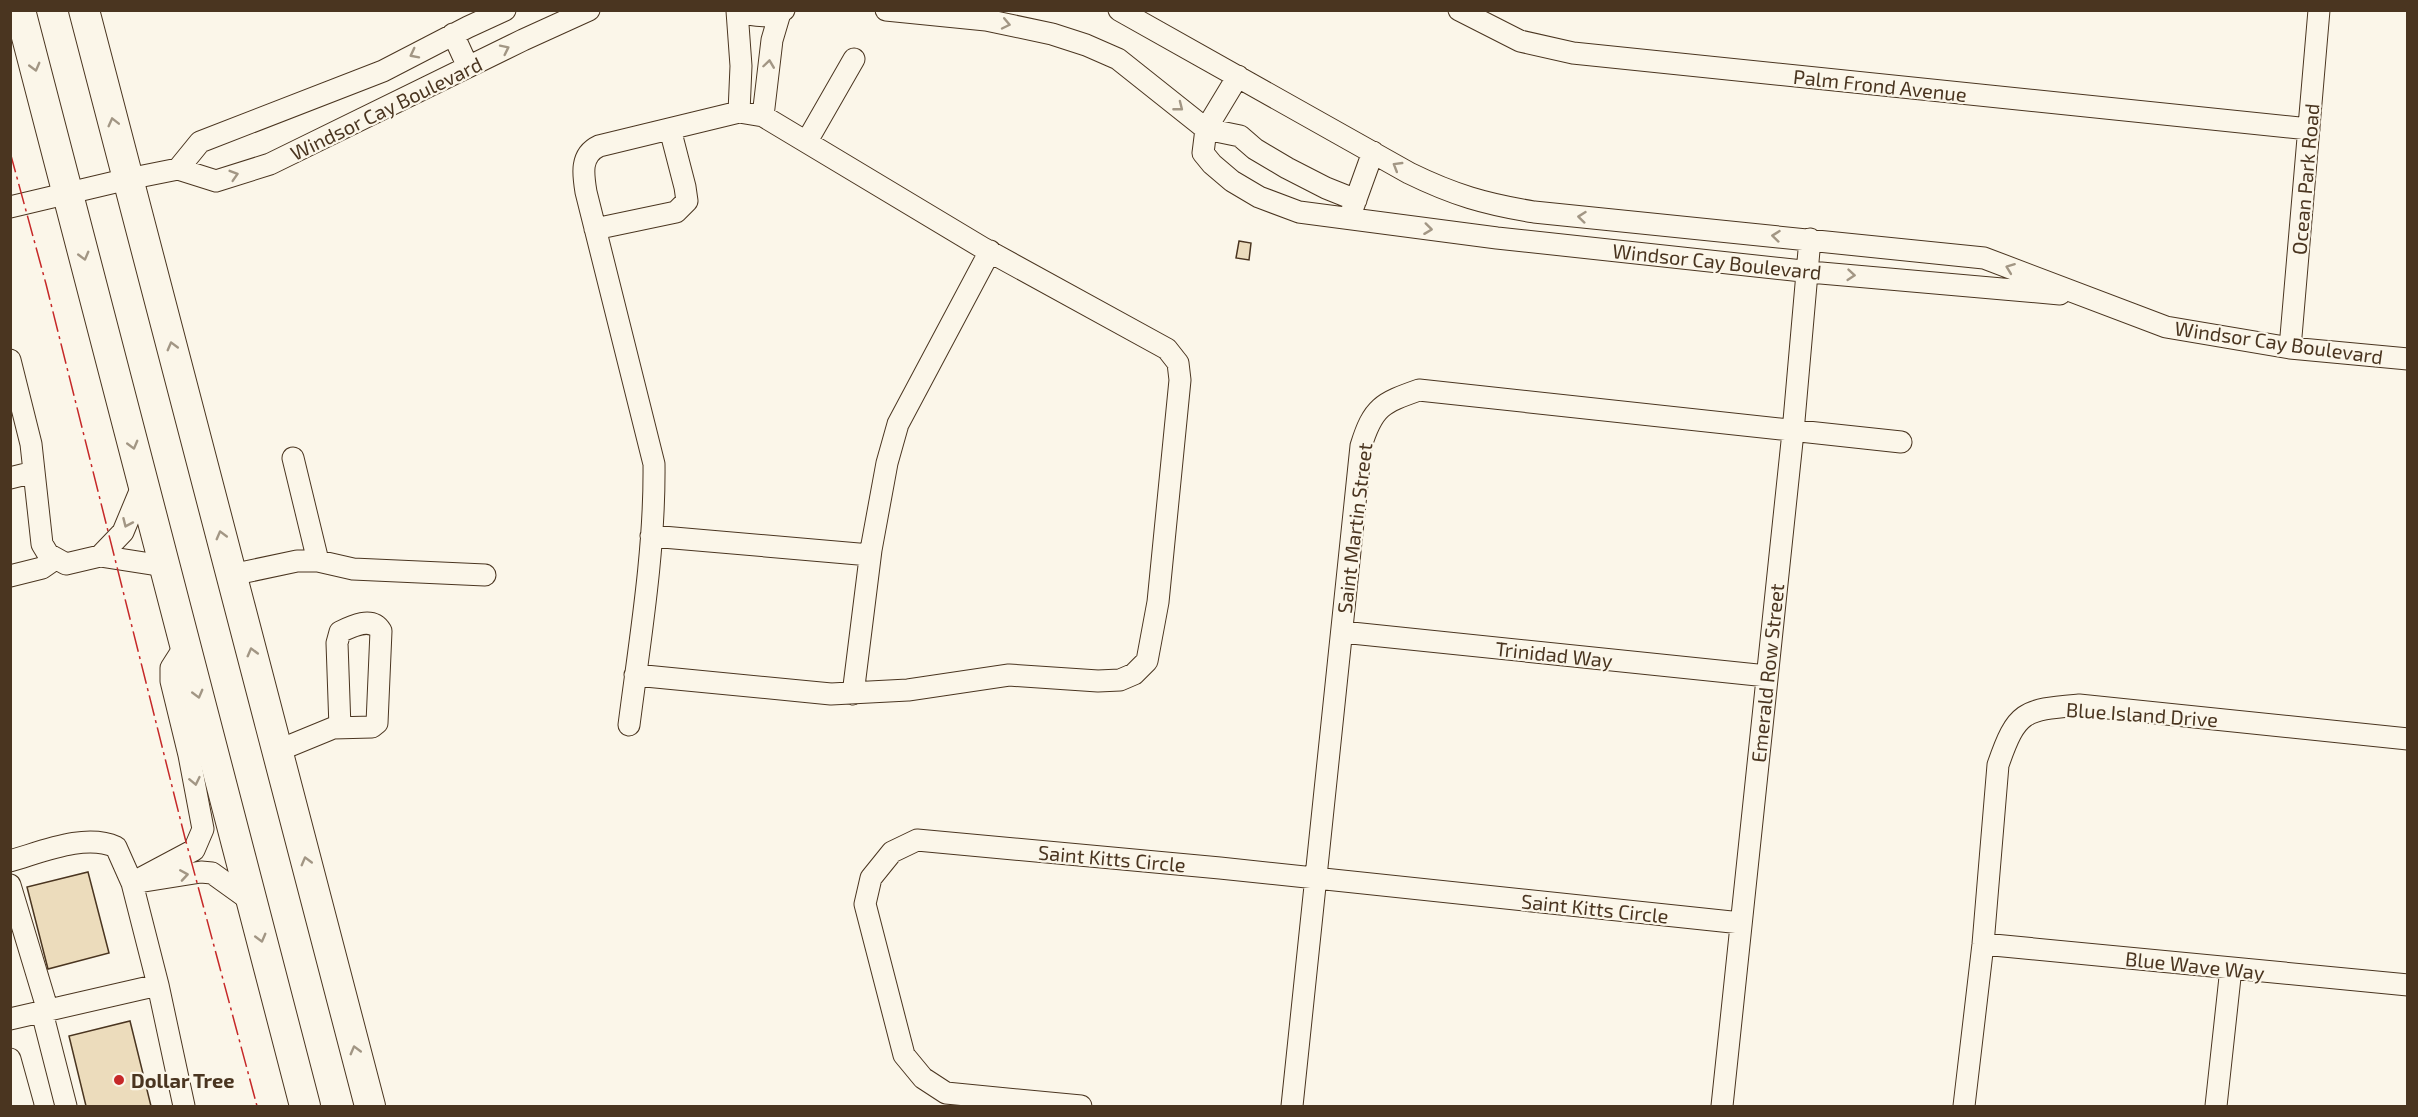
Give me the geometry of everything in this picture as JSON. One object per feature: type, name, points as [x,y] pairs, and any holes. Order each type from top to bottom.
[{"type":"highway","points":[[20,10],[305,1107]]},
{"type":"highway","points":[[84,10],[370,1107]]},
{"type":"highway","points":[[281,1016],[326,1107]]},
{"type":"street","name":"Windsor Cay Boulevard","points":[[178,169],[200,142],[383,71],[505,10]]},
{"type":"street","name":"Windsor Cay Boulevard","points":[[10,207],[128,178],[178,169],[216,181],[270,164],[589,10]]},
{"type":"street","name":"Windsor Cay Boulevard","points":[[886,10],[986,20],[1052,34],[1086,45],[1118,59],[1206,129],[1240,136],[1255,149],[1326,188],[1353,209]]},
{"type":"street","name":"Windsor Cay Boulevard","points":[[1119,10],[1409,173],[1450,193],[1490,205],[1534,212],[1983,258],[2166,327],[2290,348],[2408,359]]},
{"type":"street","name":"Palm Frond Avenue","points":[[1460,10],[1520,41],[1573,53],[2309,129]]},
{"type":"street","name":"Ocean Park Road","points":[[2290,348],[2319,10]]},
{"type":"street","points":[[740,112],[741,66],[737,11],[753,16],[782,12],[771,49],[763,116]]},
{"type":"street","points":[[453,34],[468,67]]},
{"type":"street","points":[[807,141],[854,59]]},
{"type":"street","points":[[1206,129],[1238,76]]},
{"type":"street","points":[[629,725],[651,536],[654,464],[586,192],[583,171],[586,157],[591,150],[599,146],[740,112],[763,116],[990,251],[1167,349],[1178,363],[1180,380],[1158,602],[1147,661],[1134,674],[1120,680],[1098,681],[1009,675],[908,690],[853,694],[831,694],[635,675]]},
{"type":"street","points":[[595,229],[676,212],[687,201],[686,187],[670,129]]},
{"type":"street","name":"Windsor Cay Boulevard","points":[[1206,129],[1203,153],[1212,164],[1232,181],[1259,197],[1299,212],[1353,209],[1509,239],[1809,271],[2085,296]]},
{"type":"street","points":[[1353,209],[1373,152]]},
{"type":"street","name":"Emerald Row Street","points":[[1722,1107],[1793,432],[1809,271],[1810,239]]},
{"type":"street","points":[[853,694],[870,555],[887,463],[898,424],[990,251]]},
{"type":"street","points":[[10,360],[17,418],[31,444],[42,544],[55,559],[66,564],[100,556],[164,566]]},
{"type":"street","name":"Saint Martin Street","points":[[1292,1107],[1361,446],[1369,421],[1388,401],[1419,390],[1901,442]]},
{"type":"street","points":[[293,458],[318,561]]},
{"type":"street","points":[[10,478],[34,472]]},
{"type":"street","points":[[100,556],[123,532],[143,484]]},
{"type":"street","points":[[651,536],[870,555]]},
{"type":"street","points":[[10,576],[42,568],[55,559]]},
{"type":"street","points":[[231,575],[297,561],[318,561],[353,569],[485,575]]},
{"type":"street","points":[[277,751],[333,728],[340,728],[372,727],[376,723],[381,631],[371,624],[353,625],[340,632],[337,643],[340,728]]},
{"type":"street","name":"Trinidad Way","points":[[1342,632],[1767,676]]},
{"type":"street","points":[[132,884],[194,850],[203,829],[189,755],[171,681],[171,668],[185,646]]},
{"type":"street","name":"Blue Island Drive","points":[[1964,1107],[1983,944],[1998,765],[2008,738],[2023,717],[2038,709],[2079,705],[2408,740]]},
{"type":"street","name":"Saint Kitts Circle","points":[[1081,1107],[945,1093],[923,1078],[904,1055],[865,904],[871,878],[892,852],[917,840],[1316,878],[1741,923]]},
{"type":"street","points":[[10,861],[84,842],[108,843],[116,847],[132,884],[158,985],[184,1107]]},
{"type":"street","points":[[132,884],[181,875],[212,873],[251,901]]},
{"type":"street","points":[[10,885],[45,1011],[66,1107]]},
{"type":"street","name":"Blue Wave Way","points":[[1983,944],[2408,985]]},
{"type":"street","points":[[2216,1107],[2231,968]]},
{"type":"street","points":[[10,1019],[158,985]]},
{"type":"street","points":[[10,1059],[23,1107]]},
{"type":"building","points":[[1239,241],[1251,243],[1249,260],[1236,258]]},
{"type":"building","points":[[88,872],[109,953],[48,969],[27,887]]},
{"type":"building","points":[[130,1021],[151,1106],[86,1106],[69,1036]]},
{"type":"power","points":[[10,152],[46,284],[185,838],[257,1106]]},
{"type":"place","name":"Dollar Tree","points":[[119,1080]]}]
